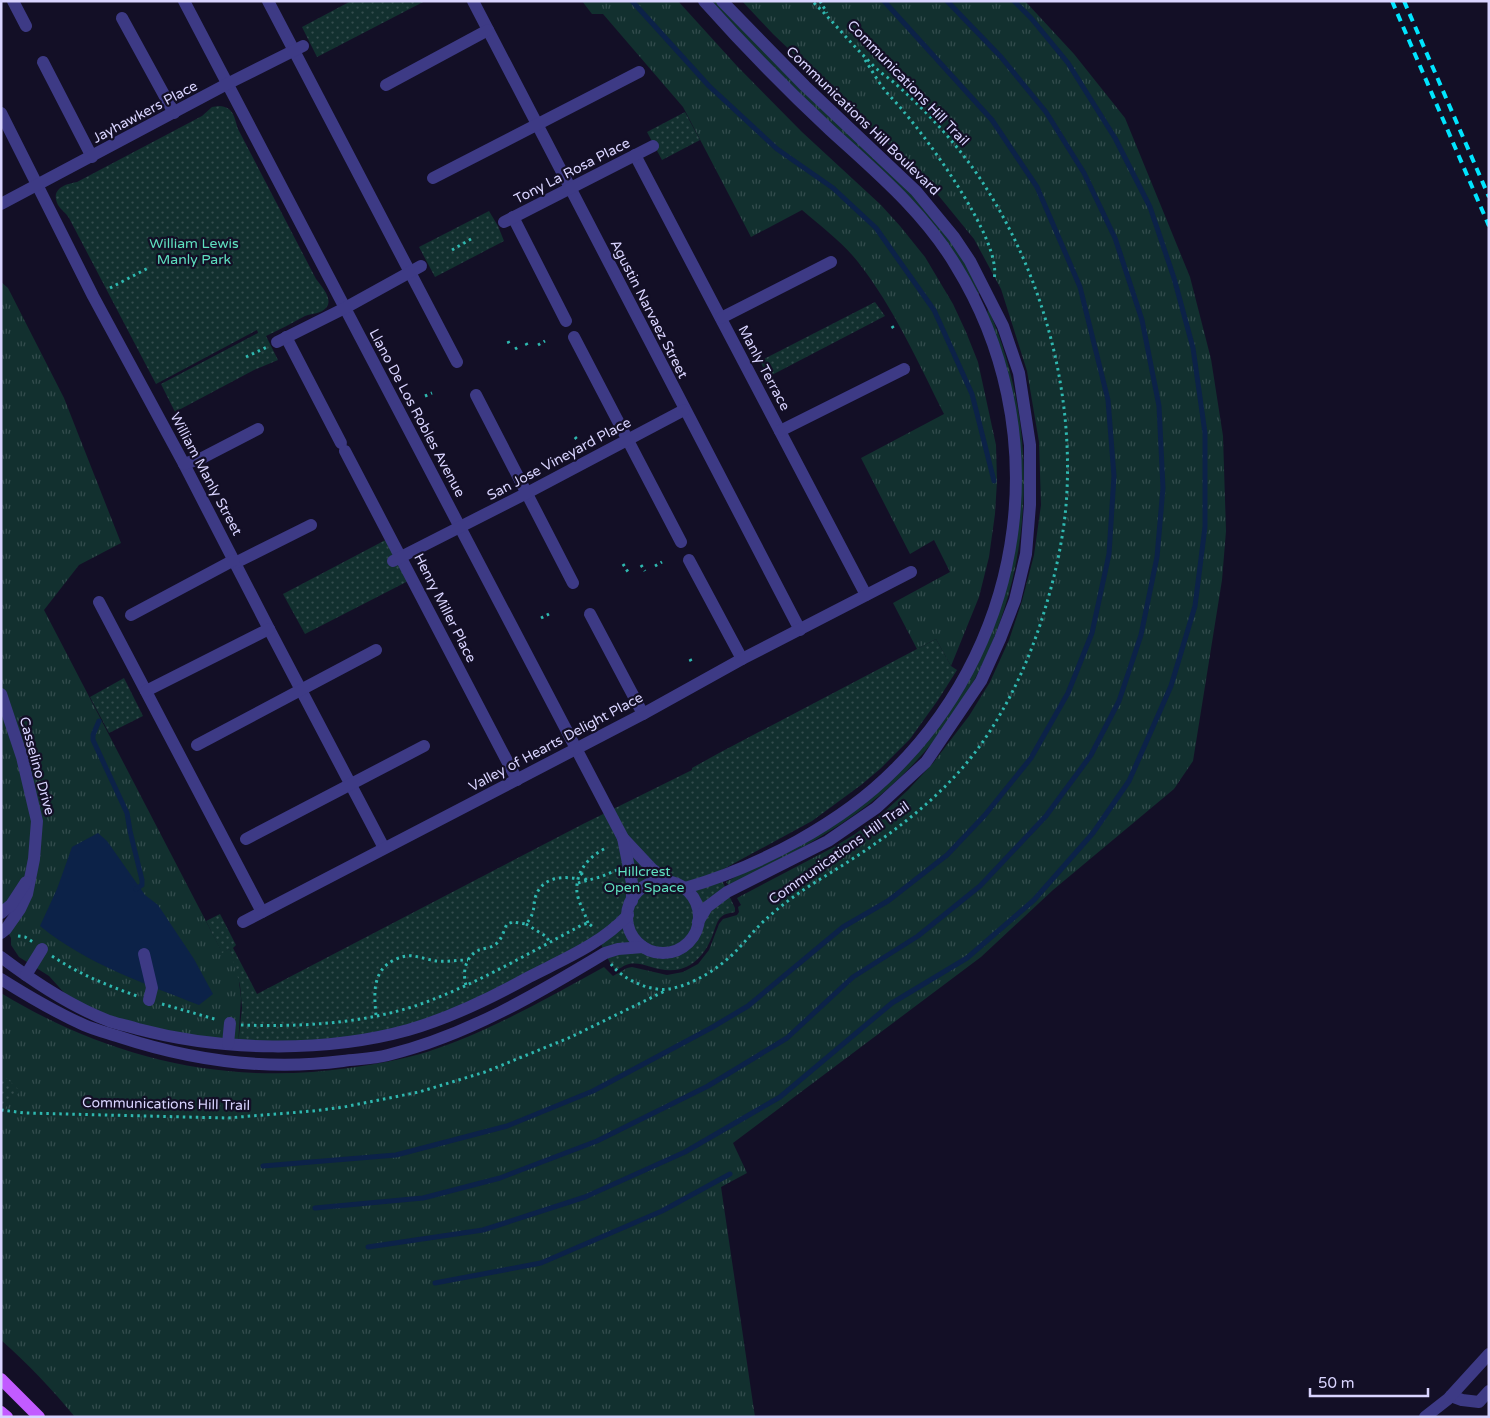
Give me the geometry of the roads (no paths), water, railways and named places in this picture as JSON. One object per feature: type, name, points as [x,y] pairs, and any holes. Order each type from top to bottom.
[{"type":"main road","points":[[1,1379],[39,1417]]},
{"type":"main road","points":[[1,1412],[7,1417]]},
{"type":"street","points":[[13,1],[26,26]]},
{"type":"street","name":"Llano De Los Robles Avenue","points":[[184,1],[623,838],[652,869],[668,881]]},
{"type":"street","points":[[268,1],[298,48],[415,268],[457,362]]},
{"type":"street","name":"Agustin Narvaez Street","points":[[473,1],[536,126],[800,630]]},
{"type":"street","name":"Communications Hill Boulevard","points":[[685,888],[719,877],[782,848],[840,815],[894,770],[922,739],[945,709],[974,661],[986,634],[1003,584],[1012,538],[1016,482],[1013,427],[1005,383],[996,351],[978,306],[956,264],[918,214],[875,170],[760,61],[704,1]]},
{"type":"street","name":"Communications Hill Boulevard","points":[[698,922],[706,907],[727,892],[828,841],[876,808],[926,762],[960,714],[985,672],[1015,600],[1026,554],[1030,505],[1030,445],[1020,373],[1003,326],[987,292],[954,236],[916,191],[804,86],[722,1]]},
{"type":"street","points":[[122,18],[174,113]]},
{"type":"street","points":[[386,85],[488,30]]},
{"type":"street","name":"Jayhawkers Place","points":[[1,204],[298,48]]},
{"type":"street","points":[[43,62],[92,156]]},
{"type":"street","points":[[433,178],[639,72]]},
{"type":"street","name":"William Manly Street","points":[[1,113],[93,296],[184,464],[384,848]]},
{"type":"street","name":"Tony La Rosa Place","points":[[566,321],[509,220],[652,146]]},
{"type":"street","name":"Manly Terrace","points":[[635,155],[866,595]]},
{"type":"street","points":[[721,318],[831,262]]},
{"type":"street","points":[[344,308],[415,268]]},
{"type":"street","points":[[978,306],[987,292]]},
{"type":"street","name":"Henry Miller Place","points":[[344,308],[277,341],[343,447],[397,559],[517,780]]},
{"type":"street","points":[[574,337],[681,542]]},
{"type":"street","points":[[780,431],[904,368]]},
{"type":"street","points":[[476,395],[573,583]]},
{"type":"street","name":"San Jose Vineyard Place","points":[[397,559],[684,410]]},
{"type":"street","points":[[184,464],[202,458],[258,429]]},
{"type":"street","points":[[131,615],[235,561],[311,525]]},
{"type":"street","points":[[690,560],[742,659]]},
{"type":"street","name":"Valley of Hearts Delight Place","points":[[243,922],[911,572]]},
{"type":"street","points":[[99,602],[262,912]]},
{"type":"street","points":[[590,614],[643,714]]},
{"type":"street","points":[[146,691],[269,629]]},
{"type":"street","points":[[197,745],[376,650]]},
{"type":"street","name":"Casselino Drive","points":[[1,694],[22,757],[38,821],[34,859],[27,894],[20,909],[6,929],[7,934]]},
{"type":"street","points":[[246,839],[424,746]]},
{"type":"street","name":"Llano De Los Robles Avenue","points":[[623,838],[627,866],[632,883],[632,901]]},
{"type":"street","points":[[1,913],[10,905],[30,876]]},
{"type":"street","points":[[668,881],[685,888],[697,904],[698,922],[687,944],[677,951],[657,953],[643,947],[631,933],[628,915],[632,901],[638,892],[646,886],[668,881]]},
{"type":"street","points":[[1,957],[77,1007],[110,1021],[164,1036],[228,1044],[314,1046],[368,1039],[409,1030],[470,1007],[606,936],[628,915]]},
{"type":"street","points":[[1,979],[28,996],[84,1025],[149,1047],[219,1062],[267,1066],[315,1065],[387,1056],[467,1029],[527,998],[606,953],[618,949],[643,947]]},
{"type":"street","points":[[26,975],[42,949]]},
{"type":"street","points":[[144,954],[152,988],[149,1000]]},
{"type":"street","points":[[228,1044],[230,1023]]},
{"type":"street","points":[[1425,1417],[1451,1396],[1489,1354]]},
{"type":"street","points":[[1451,1396],[1462,1400],[1479,1402],[1489,1391]]},
{"type":"water","points":[[98,833],[107,841],[145,895],[158,905],[194,959],[213,994],[199,1005],[116,972],[77,951],[40,926],[57,889],[72,847]]},
{"type":"waterway","points":[[632,1],[709,86],[777,149],[833,188],[876,228],[934,310],[972,394],[994,481]]},
{"type":"waterway","points":[[263,1166],[396,1155],[507,1126],[593,1091],[711,1028],[748,1006],[843,927],[888,901],[947,855],[985,815],[1031,758],[1068,693],[1092,633],[1109,554],[1114,476],[1108,400],[1080,287],[1037,187],[992,120],[884,1]]},
{"type":"waterway","points":[[315,1208],[423,1198],[500,1178],[597,1141],[708,1086],[787,1038],[853,977],[918,936],[980,886],[1046,816],[1091,755],[1119,701],[1141,635],[1157,557],[1163,488],[1159,406],[1142,320],[1115,238],[1084,173],[1046,112],[1001,57],[947,1]]},
{"type":"waterway","points":[[368,1247],[483,1230],[585,1197],[685,1152],[780,1097],[892,1003],[967,958],[1034,900],[1093,833],[1129,781],[1171,686],[1195,606],[1205,527],[1205,433],[1193,348],[1174,278],[1150,207],[1115,138],[1068,63],[1031,18],[1014,1]]},
{"type":"waterway","points":[[99,721],[93,735],[93,740],[127,813],[142,880],[142,885],[136,889]]},
{"type":"waterway","points":[[435,1283],[541,1263],[662,1211],[730,1174]]},
{"type":"railway","points":[[1392,1],[1489,226]]},
{"type":"railway","points":[[1404,1],[1489,197]]},
{"type":"park label","name":"William Lewis Manly Park","points":[[194,252]]},
{"type":"park label","name":"Hillcrest Open Space","points":[[644,880]]}]
